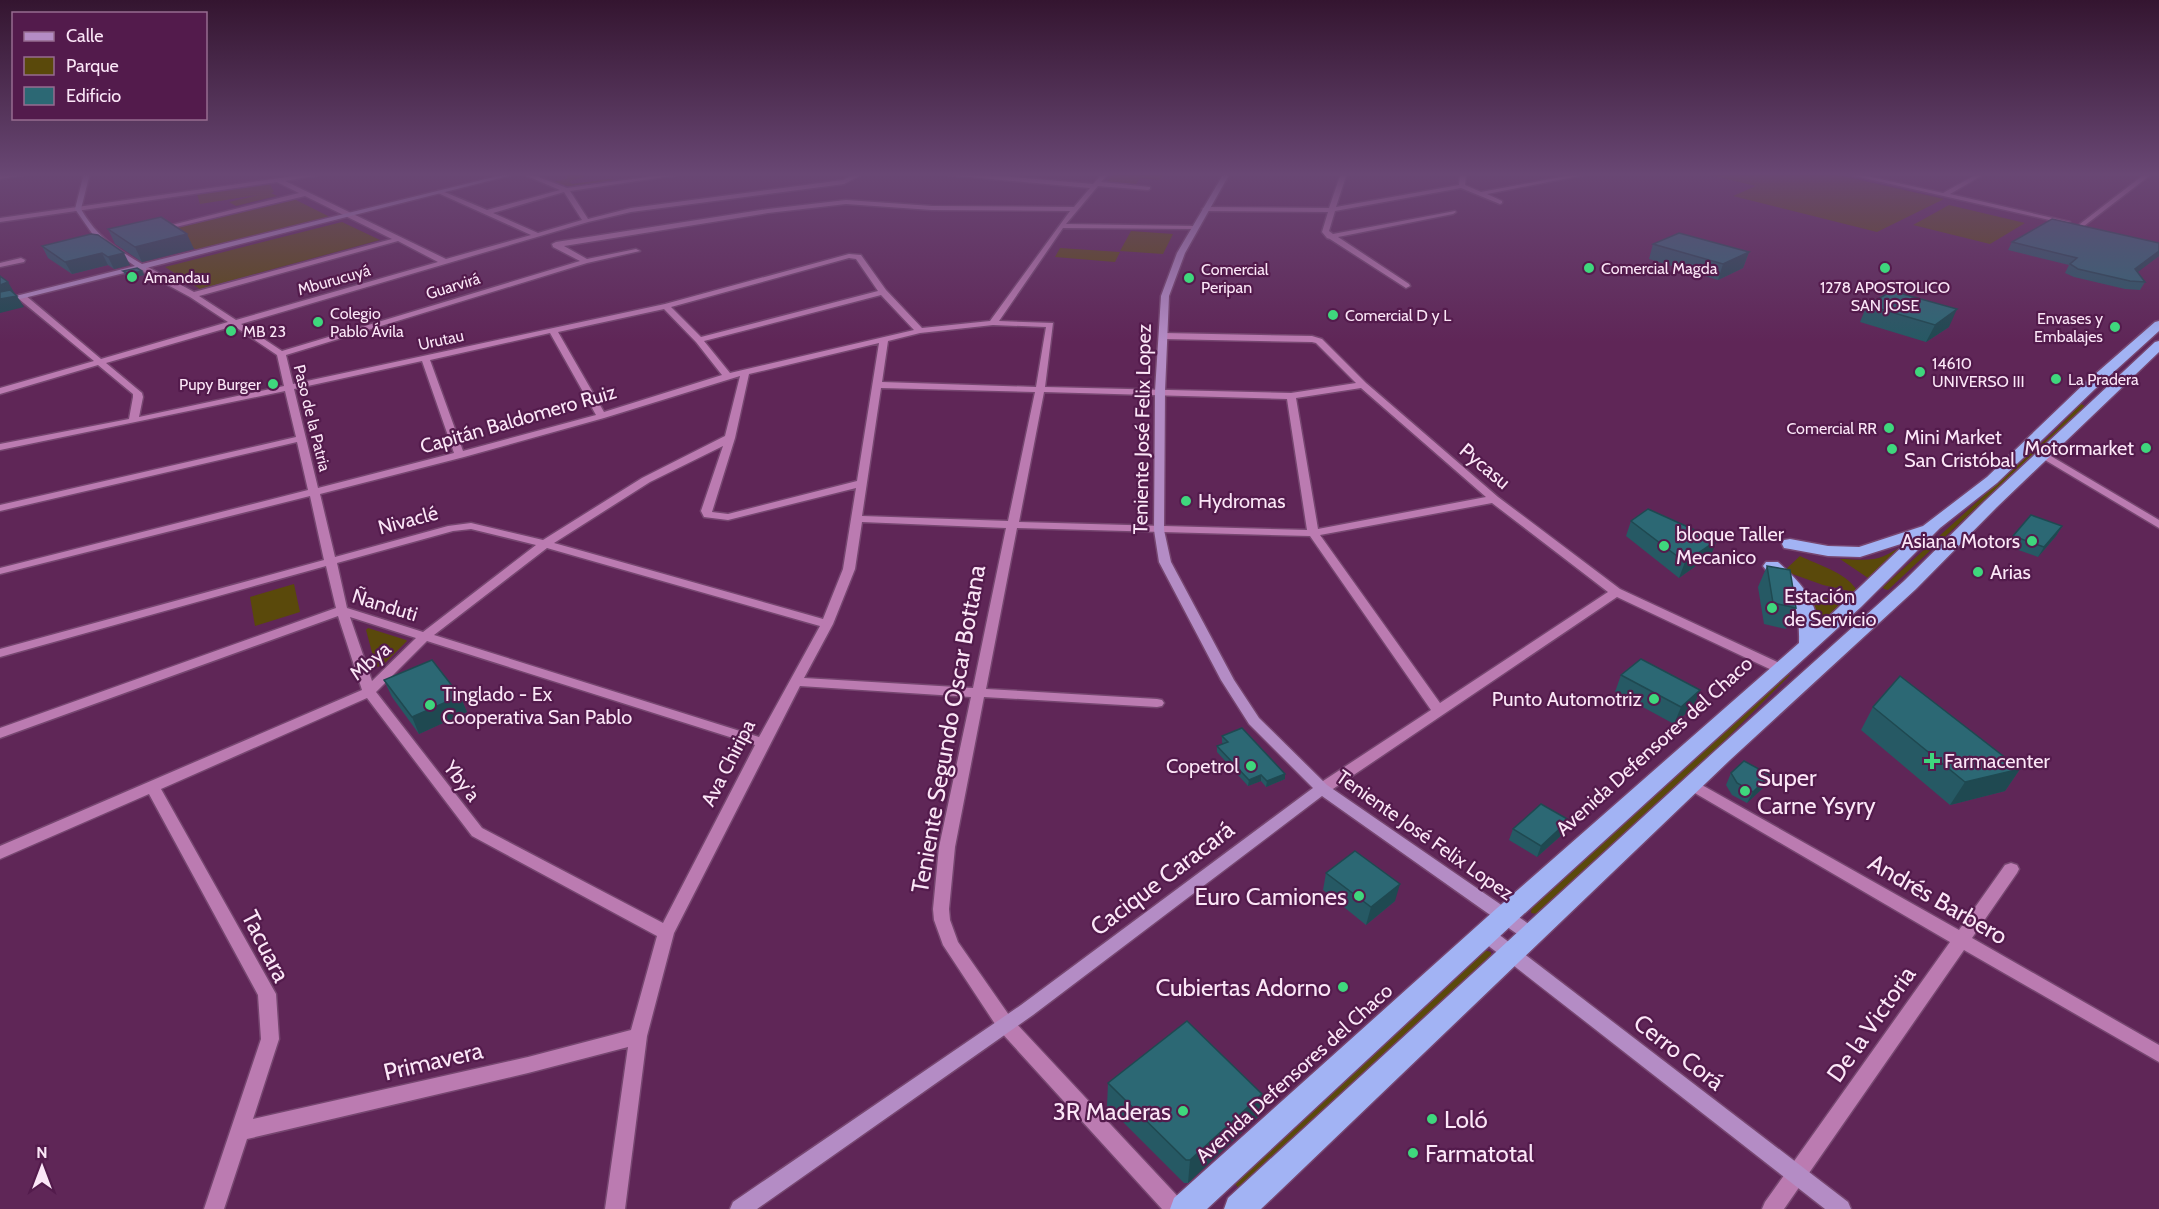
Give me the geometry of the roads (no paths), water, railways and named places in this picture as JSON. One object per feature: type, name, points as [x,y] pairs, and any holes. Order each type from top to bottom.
[{"type":"highway","points":[[1870,607],[1883,596],[1873,584],[1932,528],[1992,480],[2159,325]]},
{"type":"highway","name":"Avenida Defensores del Chaco","points":[[1250,1205],[1693,785],[1870,607],[2044,455],[2159,345]]},
{"type":"highway","points":[[2067,433],[2064,425],[2083,396],[2118,372],[2133,369]]},
{"type":"highway","points":[[1790,544],[1828,551],[1860,552],[1932,528]]},
{"type":"highway","points":[[1772,566],[1799,590],[1804,599],[1810,621],[1808,644]]},
{"type":"highway","name":"Avenida Defensores del Chaco","points":[[1185,1209],[1808,644],[1870,607]]},
{"type":"main road","name":"Paso de la Patria","points":[[89,229],[102,243],[143,268]]},
{"type":"main road","points":[[0,302],[297,229]]},
{"type":"main road","name":"Teniente José Felix Lopez","points":[[1194,229],[1181,253],[1165,296],[1160,392],[1159,530],[1165,562],[1254,721],[1322,789],[1523,945]]},
{"type":"main road","name":"Cacique Caracará","points":[[740,1209],[1005,1024],[1322,789]]},
{"type":"main road","name":"Cerro Corá","points":[[1496,926],[1523,945],[1796,1175],[1841,1209]]},
{"type":"street","points":[[146,232],[157,229]]},
{"type":"street","points":[[376,229],[445,262]]},
{"type":"street","points":[[524,229],[586,261]]},
{"type":"street","name":"Mburucuyá","points":[[0,391],[555,229]]},
{"type":"street","points":[[556,244],[650,229]]},
{"type":"street","points":[[993,323],[1058,229]]},
{"type":"street","points":[[1326,229],[1329,237],[1406,286]]},
{"type":"street","points":[[1329,237],[1367,229]]},
{"type":"street","points":[[102,243],[113,240]]},
{"type":"street","points":[[193,295],[395,240]]},
{"type":"street","name":"Guarvirá","points":[[281,354],[586,261],[636,251]]},
{"type":"street","name":"Urutau","points":[[0,447],[133,421],[666,306],[849,256],[858,257],[884,292]]},
{"type":"street","points":[[0,265],[21,260]]},
{"type":"street","name":"Paso de la Patria","points":[[143,268],[193,295],[233,324],[281,354],[315,493],[329,562]]},
{"type":"street","points":[[699,340],[884,292],[920,331]]},
{"type":"street","points":[[22,297],[137,393],[133,421]]},
{"type":"street","points":[[666,306],[699,340],[728,376]]},
{"type":"street","name":"Capitán Baldomero Ruiz","points":[[0,571],[460,455],[602,416],[728,376],[920,331],[993,323],[1049,324]]},
{"type":"street","name":"Teniente Segundo Oscar Bottana","points":[[1049,324],[1052,326],[1040,389],[947,847],[942,920],[951,945],[1005,1024],[1176,1209]]},
{"type":"street","points":[[553,331],[602,416]]},
{"type":"street","name":"Pycasu","points":[[1164,336],[1316,339],[1363,385],[1494,499],[1616,592],[1781,669]]},
{"type":"street","name":"Ava Chiripa","points":[[615,1209],[638,1036],[666,933],[827,624],[849,568],[884,340]]},
{"type":"street","points":[[425,359],[460,455]]},
{"type":"street","points":[[745,372],[730,438],[706,511],[708,515],[728,517],[862,483]]},
{"type":"street","points":[[877,385],[1290,396],[1363,385]]},
{"type":"street","points":[[1290,396],[1313,533],[1439,711]]},
{"type":"street","points":[[0,508],[302,438]]},
{"type":"street","name":"Mbya","points":[[0,853],[369,692],[424,637],[545,544],[646,480],[730,438]]},
{"type":"street","points":[[2044,455],[2159,525]]},
{"type":"street","points":[[856,519],[1313,533],[1494,499]]},
{"type":"street","name":"Nivaclé","points":[[0,653],[452,528],[471,526],[545,544],[827,624]]},
{"type":"street","name":"Yby'a","points":[[329,562],[369,692],[477,832],[666,933]]},
{"type":"street","name":"Cacique Caracará","points":[[1322,789],[1616,592]]},
{"type":"street","name":"Ñanduti","points":[[0,733],[342,610],[763,743]]},
{"type":"street","points":[[797,682],[1157,703]]},
{"type":"street","name":"Andrés Barbero","points":[[1693,785],[2159,1054]]},
{"type":"street","name":"Tacuara","points":[[152,786],[267,993],[270,1039],[214,1209]]},
{"type":"street","name":"De la Victoria","points":[[1772,1209],[2011,868]]},
{"type":"street","name":"Primavera","points":[[238,1132],[528,1065],[638,1036]]},
{"type":"place","name":"Comercial Magda","points":[[1589,268]]},
{"type":"place","name":"1278 APOSTOLICO SAN JOSE","points":[[1885,268]]},
{"type":"place","name":"Amandau","points":[[132,277]]},
{"type":"place","name":"Comercial Peripan","points":[[1189,278]]},
{"type":"place","name":"Comercial D y L","points":[[1333,315]]},
{"type":"place","name":"Colegio Pablo Ávila","points":[[318,322]]},
{"type":"place","name":"Envases y Embalajes","points":[[2115,327]]},
{"type":"place","name":"MB 23","points":[[231,331]]},
{"type":"place","name":"14610 UNIVERSO III","points":[[1920,372]]},
{"type":"place","name":"La Pradera","points":[[2056,379]]},
{"type":"place","name":"Pupy Burger","points":[[273,384]]},
{"type":"place","name":"Comercial RR","points":[[1889,428]]},
{"type":"place","name":"Motormarket","points":[[2146,448]]},
{"type":"place","name":"Mini Market San Cristóbal","points":[[1892,449]]},
{"type":"place","name":"Hydromas","points":[[1186,501]]},
{"type":"place","name":"Asiana Motors","points":[[2032,541]]},
{"type":"place","name":"bloque Taller Mecanico","points":[[1664,546]]},
{"type":"place","name":"Arias","points":[[1978,572]]},
{"type":"place","name":"Estación de Servicio","points":[[1772,608]]},
{"type":"place","name":"Punto Automotriz","points":[[1654,699]]},
{"type":"place","name":"Tinglado - Ex Cooperativa San Pablo","points":[[430,705]]},
{"type":"place","name":"Farmacenter","points":[[1932,761]]},
{"type":"place","name":"Copetrol","points":[[1251,766]]},
{"type":"place","name":"Super Carne Ysyry","points":[[1745,791]]},
{"type":"place","name":"Euro Camiones","points":[[1359,896]]},
{"type":"place","name":"Cubiertas Adorno","points":[[1343,987]]},
{"type":"place","name":"3R Maderas","points":[[1183,1111]]},
{"type":"place","name":"Loló","points":[[1432,1119]]},
{"type":"place","name":"Farmatotal","points":[[1413,1153]]}]
